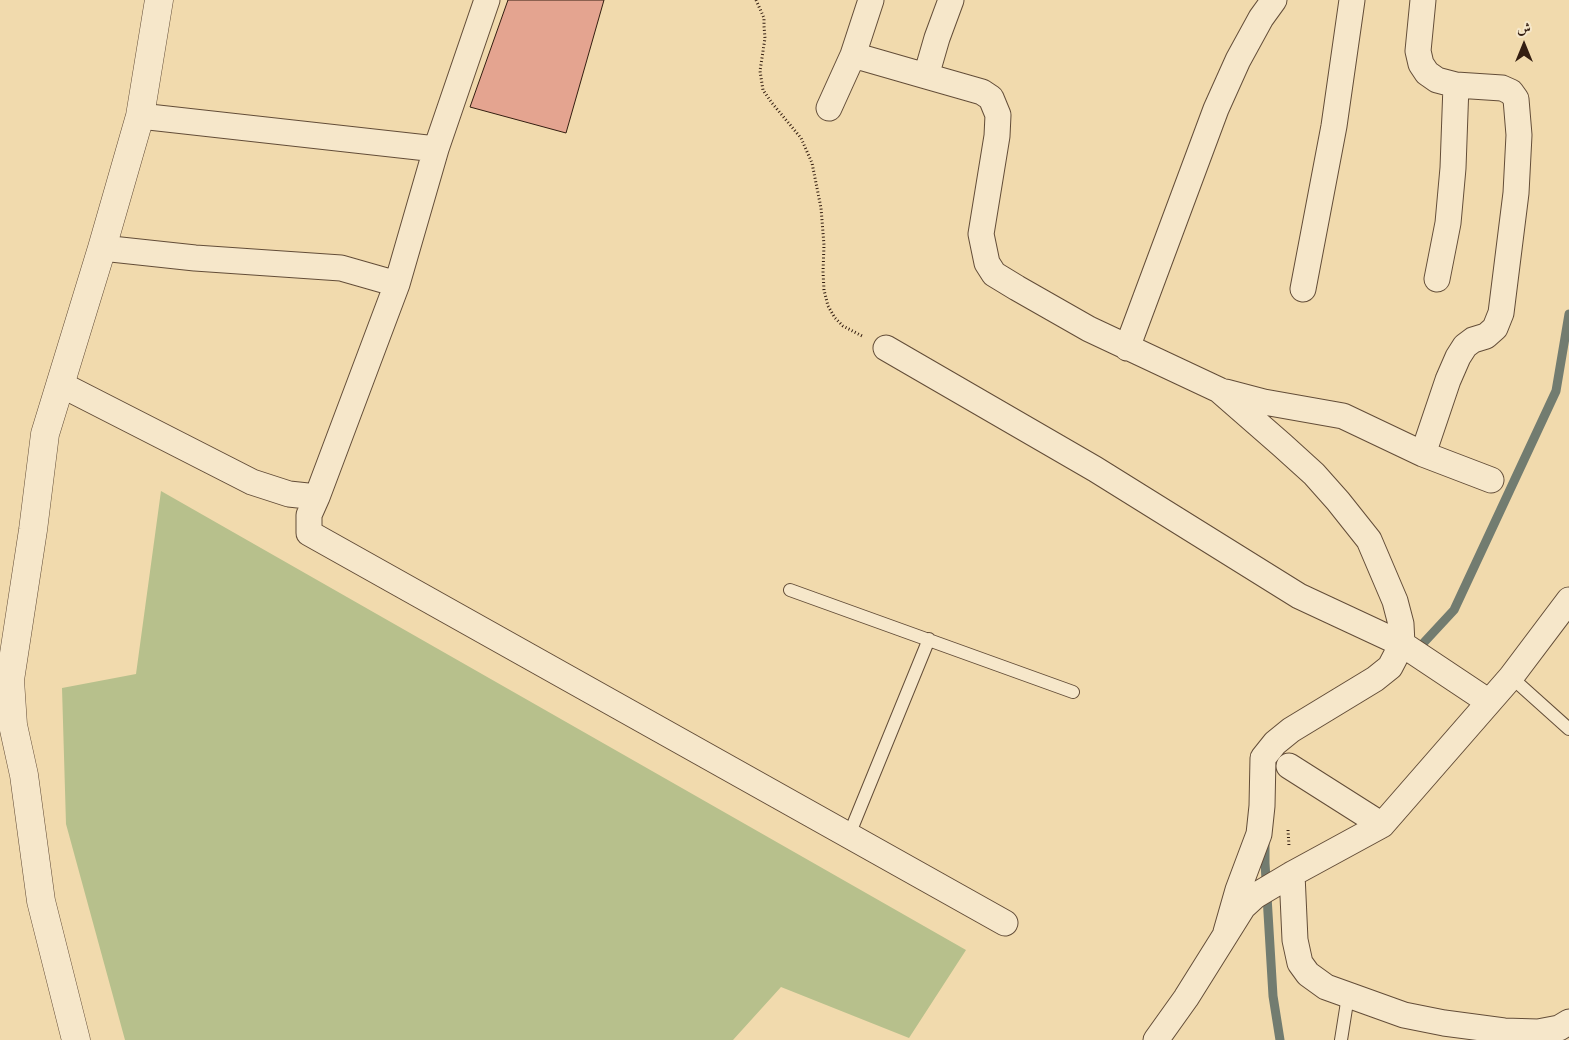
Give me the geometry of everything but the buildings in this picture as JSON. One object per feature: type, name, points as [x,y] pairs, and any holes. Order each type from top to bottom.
[{"type":"street","points":[[76,1040],[41,900],[24,775],[13,726],[10,680],[33,530],[45,434],[140,116],[159,0]]},
{"type":"street","points":[[487,0],[436,149],[397,284],[309,515],[309,533],[1005,923]]},
{"type":"street","points":[[829,108],[853,55],[871,0]]},
{"type":"street","points":[[926,76],[951,0]]},
{"type":"street","points":[[1127,348],[1216,109],[1238,60],[1261,18],[1274,0]]},
{"type":"street","points":[[1303,289],[1334,126],[1352,0]]},
{"type":"street","points":[[1422,0],[1418,51],[1421,64],[1427,73],[1437,80],[1456,85],[1502,88],[1512,92],[1516,99],[1519,135],[1516,194],[1501,313],[1495,328],[1486,336],[1472,340],[1465,346],[1458,357],[1448,380],[1423,454]]},
{"type":"street","points":[[853,55],[982,92],[991,98],[998,115],[997,136],[981,234],[986,263],[994,274],[1089,329],[1219,390],[1264,402],[1343,416],[1423,454],[1491,480]]},
{"type":"street","points":[[1437,279],[1448,223],[1455,138],[1456,85]]},
{"type":"street","points":[[140,116],[436,149]]},
{"type":"street","points":[[102,248],[195,258],[341,268],[397,284]]},
{"type":"street","points":[[886,348],[1095,470],[1299,596],[1402,644],[1489,702]]},
{"type":"street","points":[[60,384],[252,482],[289,494],[317,497]]},
{"type":"street","points":[[1219,390],[1314,474],[1369,540],[1395,601],[1401,624],[1402,644],[1390,667],[1375,679],[1291,730],[1275,743],[1263,758],[1262,806],[1259,834],[1238,890],[1226,932]]},
{"type":"street","points":[[1156,1040],[1186,998],[1243,907],[1255,896],[1288,876],[1382,825],[1512,677],[1569,600]]},
{"type":"street","points":[[1289,766],[1382,825]]},
{"type":"street","points":[[1288,876],[1295,940],[1300,963],[1308,974],[1326,987],[1404,1015],[1444,1023],[1479,1028],[1538,1032],[1558,1028],[1569,1022]]},
{"type":"lane","points":[[790,590],[1072,692]]},
{"type":"lane","points":[[849,836],[929,639]]},
{"type":"lane","points":[[1512,677],[1569,729]]},
{"type":"lane","points":[[1342,1040],[1348,996]]},
{"type":"path","points":[[756,0],[764,18],[765,38],[760,71],[763,90],[801,138],[814,172],[821,208],[824,245],[824,290],[828,306],[835,318],[843,326],[886,348]]},
{"type":"green space","points":[[161,491],[966,950],[909,1038],[781,987],[733,1040],[125,1040],[66,824],[62,688],[136,674]]},
{"type":"waterway","points":[[1416,651],[1454,610],[1556,391],[1569,314]]},
{"type":"waterway","points":[[1265,844],[1273,996],[1280,1040]]}]
